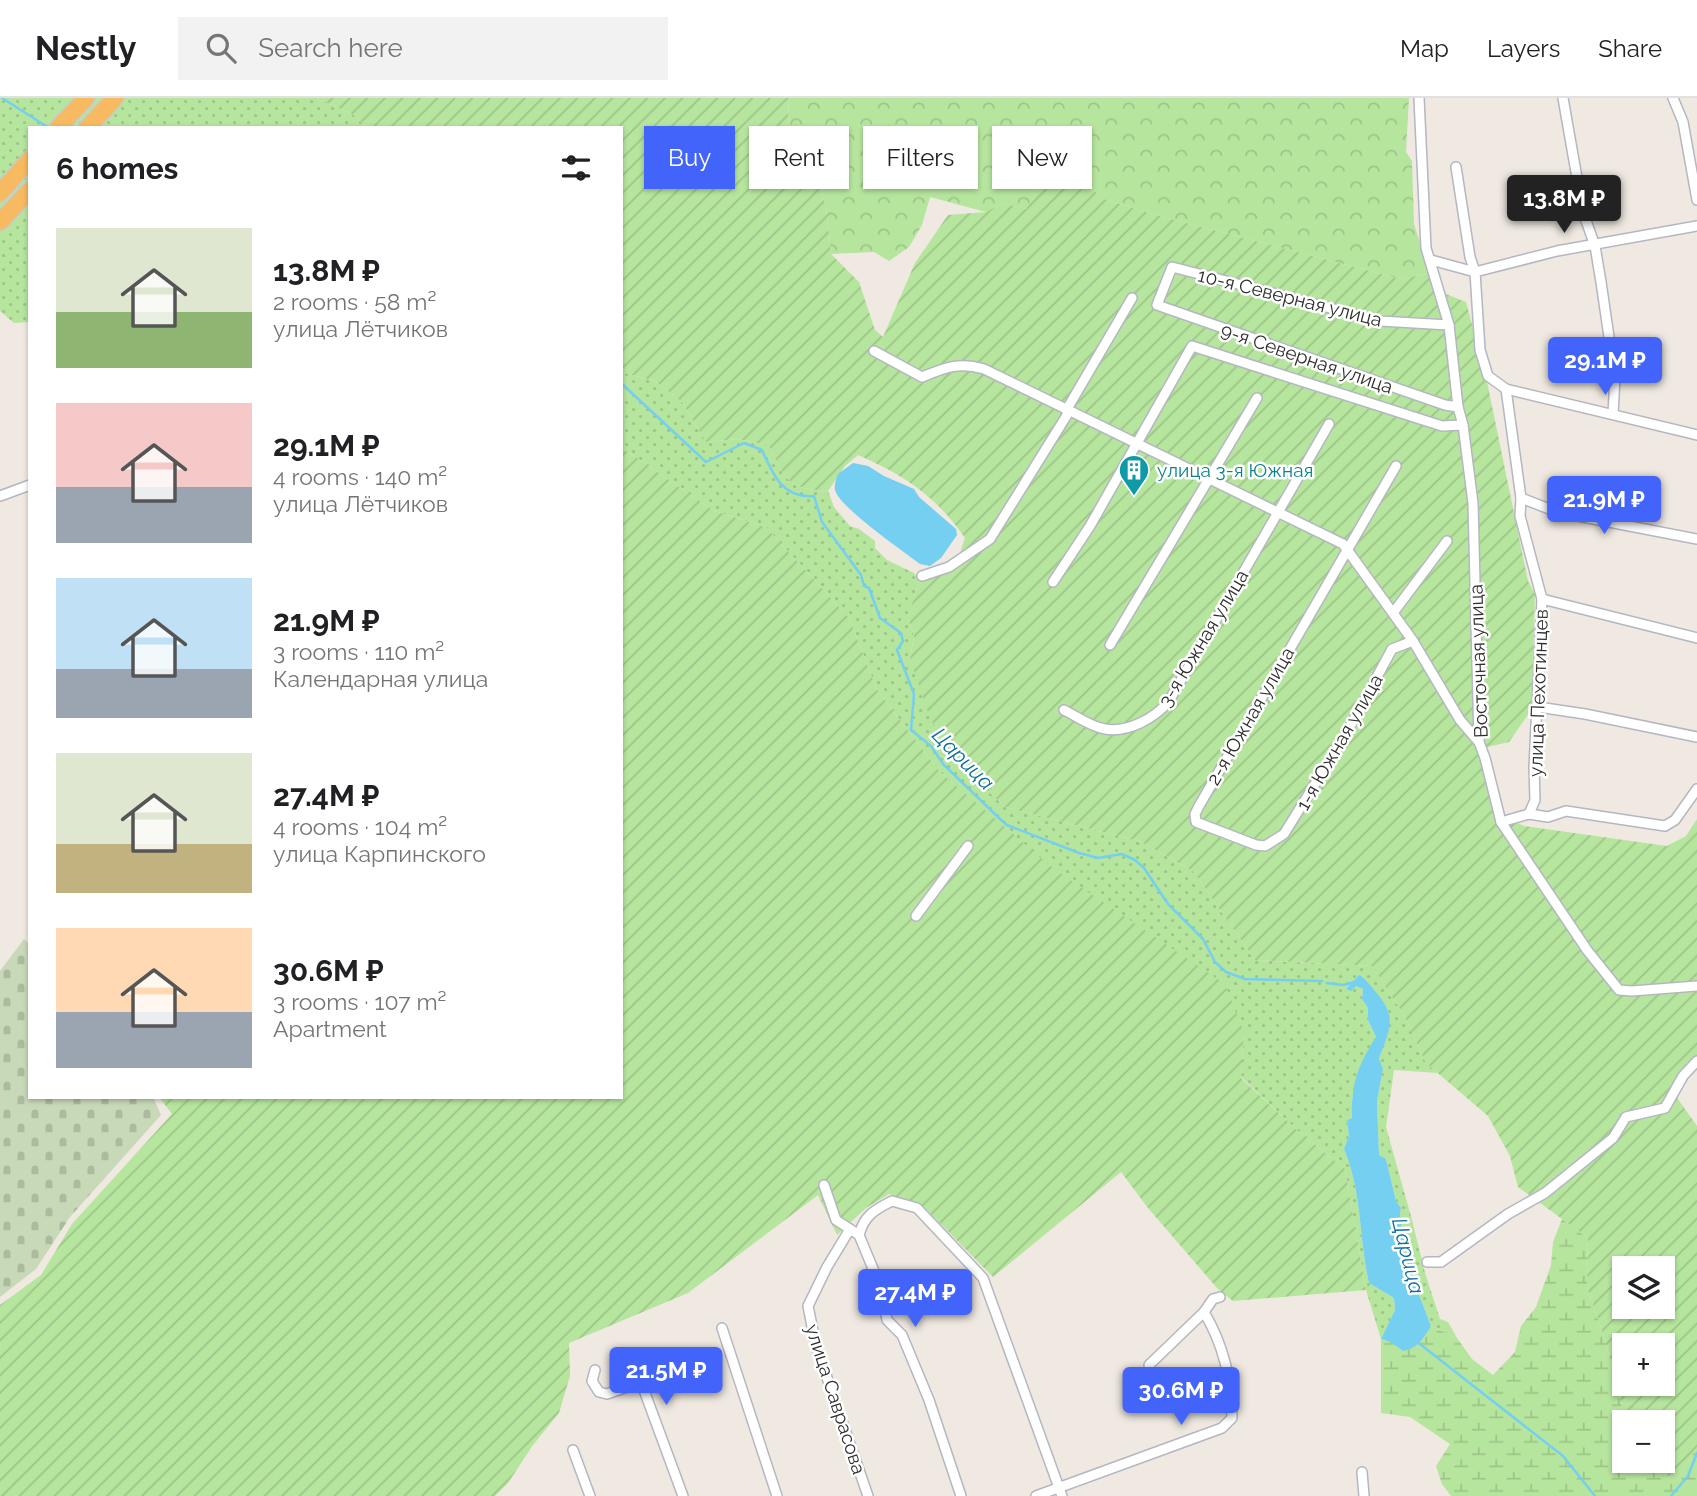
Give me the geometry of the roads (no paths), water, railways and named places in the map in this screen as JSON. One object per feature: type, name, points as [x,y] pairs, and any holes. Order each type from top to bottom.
[{"type":"highway","points":[[60,126],[86,98]]},
{"type":"highway","points":[[88,126],[115,98]]},
{"type":"highway","points":[[0,193],[28,161]]},
{"type":"highway","points":[[0,222],[28,192]]},
{"type":"street","name":"Восточная улица","points":[[1419,98],[1426,248],[1449,325],[1473,503],[1479,742],[1502,822],[1587,950],[1619,990],[1697,986]]},
{"type":"street","points":[[1563,98],[1583,212],[1595,246],[1615,377],[1613,414]]},
{"type":"street","points":[[1673,98],[1683,122],[1697,200]]},
{"type":"street","points":[[1457,167],[1470,257],[1475,272],[1480,350],[1488,376],[1506,389],[1697,435]]},
{"type":"street","points":[[1431,260],[1475,272],[1557,251],[1697,226]]},
{"type":"street","name":"10-я Северная улица","points":[[1157,305],[1172,267],[1380,321],[1449,325]]},
{"type":"street","points":[[922,576],[949,567],[990,539],[1068,415],[1067,409],[1132,298]]},
{"type":"street","name":"9-я Северная улица","points":[[1157,305],[1445,405],[1458,407]]},
{"type":"street","points":[[1053,582],[1090,526],[1192,346],[1442,426],[1463,425]]},
{"type":"street","points":[[874,351],[922,377],[944,368],[966,364],[984,369],[1343,544],[1413,641],[1460,720],[1479,742]]},
{"type":"street","name":"улица Пехотинцев","points":[[1506,389],[1521,498],[1520,516],[1542,599],[1534,766],[1535,800],[1529,814]]},
{"type":"street","points":[[1110,645],[1257,398]]},
{"type":"street","name":"3-я Южная улица","points":[[1064,710],[1103,729],[1120,730],[1159,713],[1169,701],[1329,424]]},
{"type":"street","points":[[1347,548],[1396,466]]},
{"type":"street","points":[[0,496],[28,486]]},
{"type":"street","points":[[1521,498],[1557,512],[1697,539]]},
{"type":"street","points":[[1393,613],[1447,541]]},
{"type":"street","name":"2-я Южная улица","points":[[1265,846],[1196,822],[1195,814],[1347,548]]},
{"type":"street","points":[[1542,599],[1697,638]]},
{"type":"street","name":"1-я Южная улица","points":[[1265,846],[1284,834],[1300,810],[1392,649],[1413,641]]},
{"type":"street","points":[[1538,707],[1585,713],[1697,737]]},
{"type":"street","points":[[1502,822],[1529,814],[1548,817],[1566,811],[1665,825],[1675,820],[1697,789]]},
{"type":"street","points":[[916,916],[968,846]]},
{"type":"street","points":[[1427,1262],[1441,1262],[1508,1214],[1545,1193],[1613,1138],[1626,1116],[1665,1108],[1683,1076],[1697,1061]]},
{"type":"street","points":[[824,1185],[836,1220],[854,1232],[881,1287],[887,1320],[901,1335],[929,1400],[961,1496]]},
{"type":"street","name":"улица Саврасова","points":[[868,1496],[816,1346],[808,1306],[827,1267],[854,1232],[875,1209],[892,1201],[917,1208],[983,1278],[1060,1492]]},
{"type":"street","points":[[1149,1364],[1213,1299],[1220,1297]]},
{"type":"street","points":[[1036,1496],[1060,1492],[1222,1428],[1232,1418],[1232,1401],[1224,1356],[1215,1331],[1203,1312]]},
{"type":"street","points":[[722,1328],[777,1496]]},
{"type":"street","points":[[595,1370],[592,1381],[598,1392],[607,1394],[641,1382],[683,1496]]},
{"type":"street","points":[[573,1450],[590,1496]]},
{"type":"street","points":[[1362,1472],[1364,1496]]},
{"type":"water","points":[[853,463],[868,466],[914,489],[919,497],[956,529],[957,535],[941,558],[930,566],[920,564],[839,498],[835,490],[838,474]]},
{"type":"water","points":[[1359,975],[1382,1000],[1389,1016],[1389,1031],[1379,1058],[1383,1069],[1377,1101],[1379,1155],[1386,1159],[1396,1201],[1401,1208],[1404,1252],[1412,1260],[1413,1279],[1431,1326],[1423,1339],[1403,1351],[1381,1339],[1395,1310],[1394,1298],[1369,1283],[1354,1181],[1344,1149],[1349,1136],[1347,1120],[1352,1118],[1357,1075],[1376,1037],[1368,1020],[1368,1008],[1362,999],[1363,989],[1356,986],[1351,991],[1346,989]]},
{"type":"waterway","name":"Царица","points":[[2,98],[46,126]]},
{"type":"waterway","name":"Царица","points":[[623,385],[706,462],[744,443],[762,450],[775,476],[787,489],[794,494],[814,496],[822,522],[861,575],[864,586],[869,588],[880,618],[901,633],[903,641],[897,650],[914,694],[911,730],[931,746],[943,764],[1007,825],[1079,853],[1098,858],[1122,854],[1135,860],[1144,868],[1168,904],[1203,939],[1215,962],[1226,972],[1245,979],[1322,981]]},
{"type":"waterway","name":"Царица","points":[[1327,983],[1343,985],[1355,982]]},
{"type":"waterway","name":"Царица","points":[[1416,1341],[1563,1456],[1595,1496]]},
{"type":"waterway","points":[[1671,1496],[1688,1476],[1697,1453]]},
{"type":"place","name":"улица 3-я Южная","points":[[1134,497]]}]
